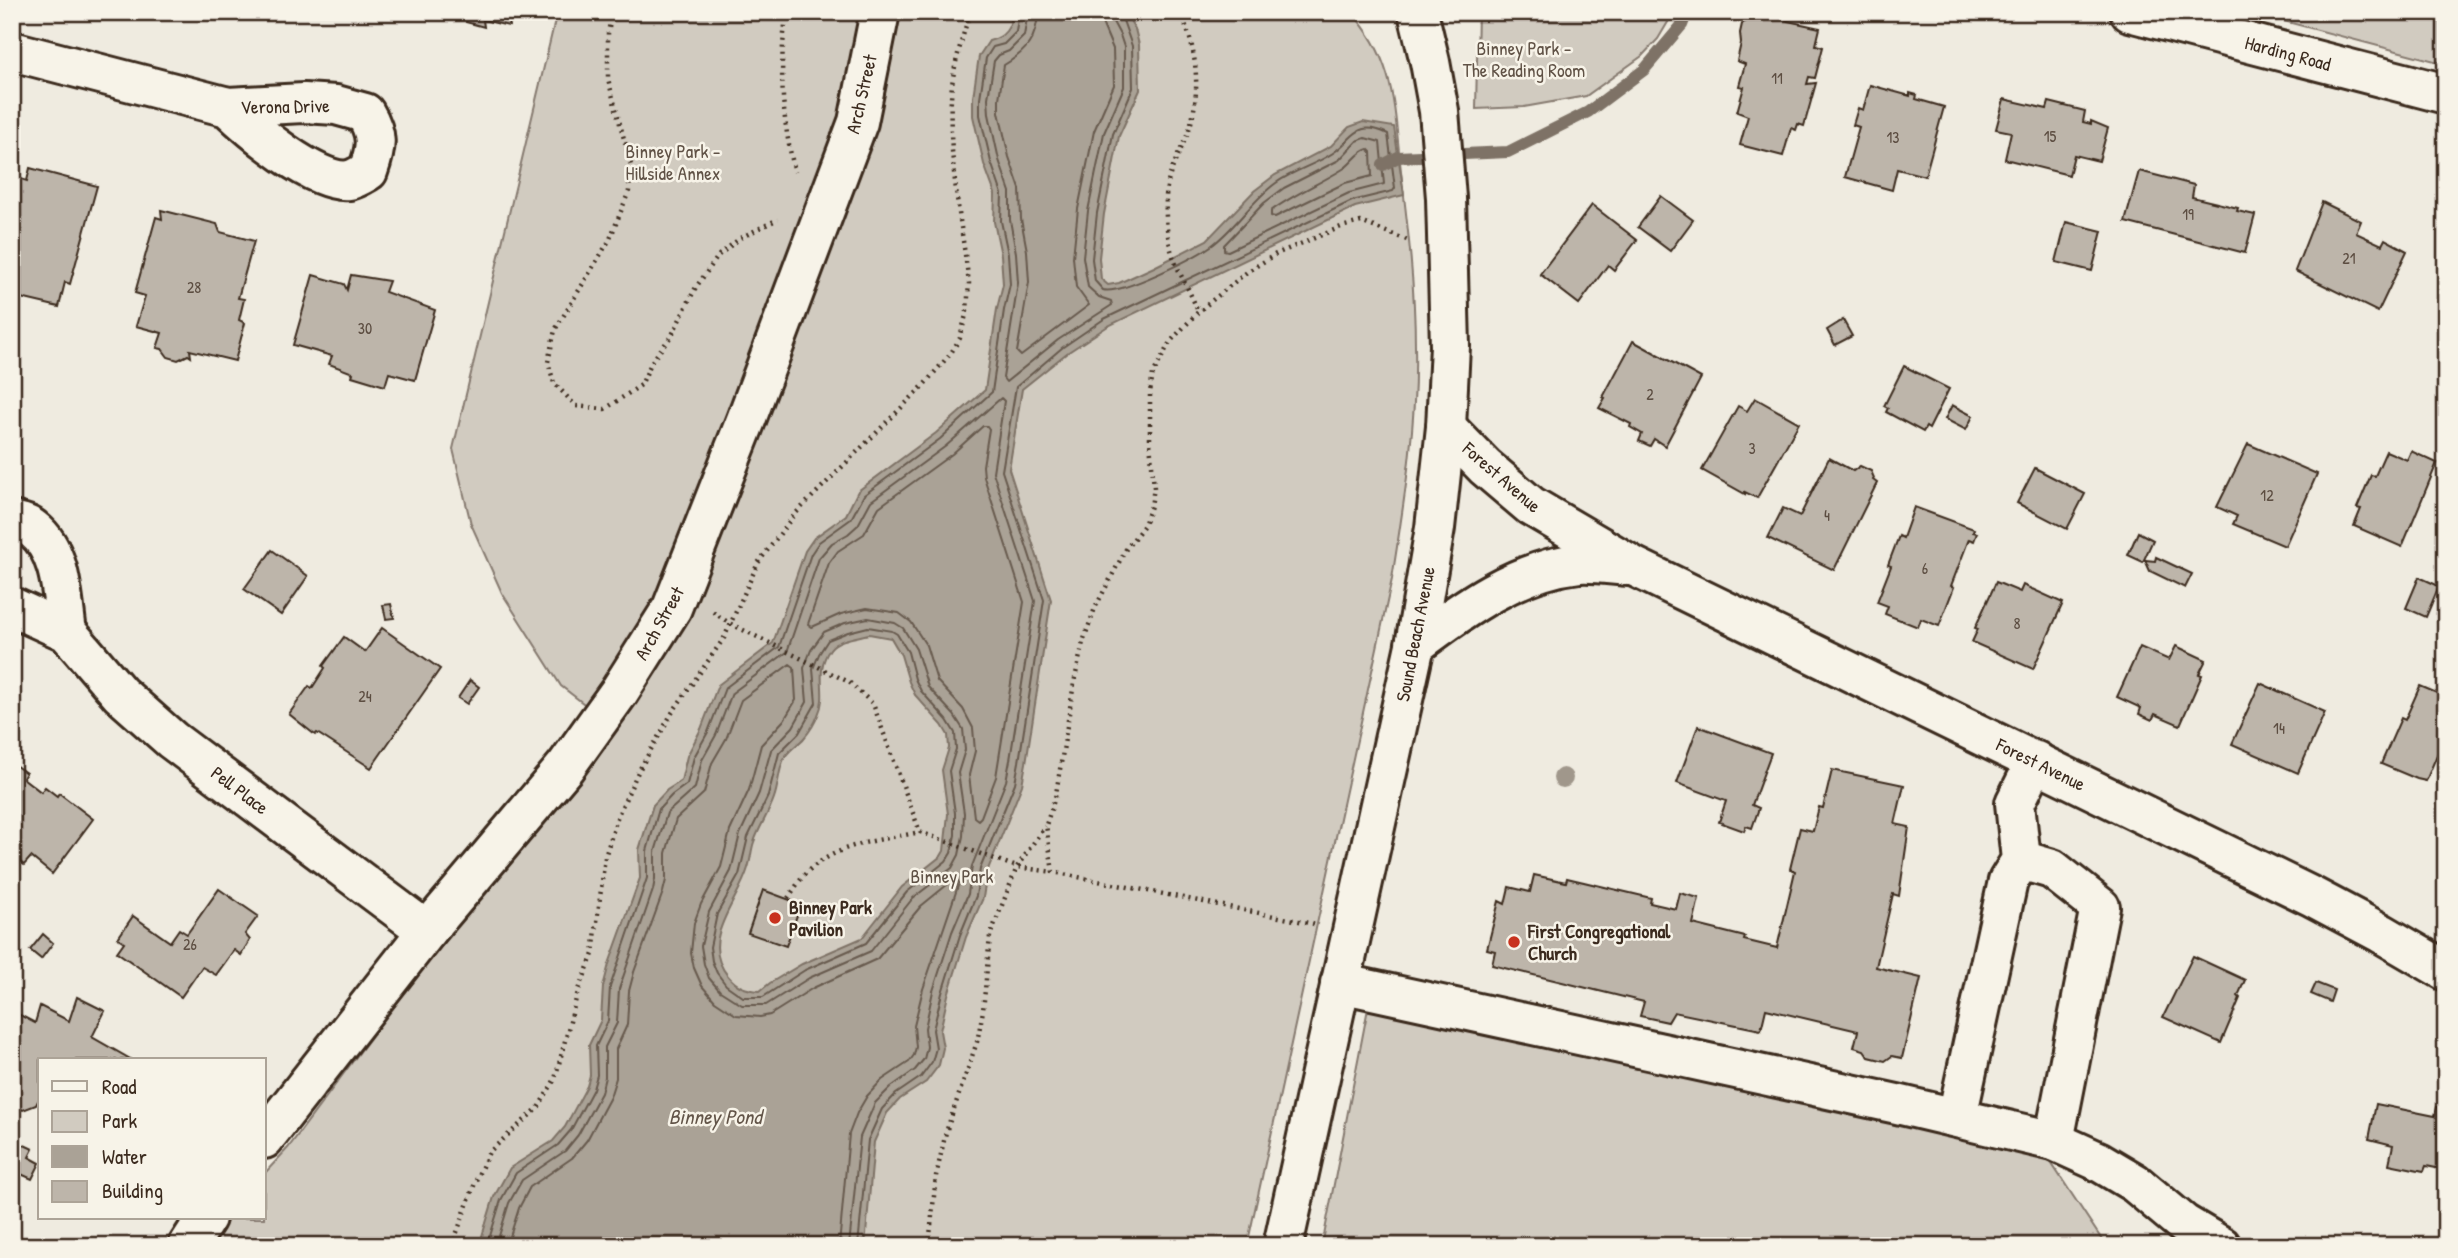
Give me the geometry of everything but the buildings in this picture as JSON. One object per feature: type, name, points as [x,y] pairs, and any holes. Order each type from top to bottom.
[{"type":"street","name":"Arch Street","points":[[266,1136],[428,931],[566,766],[619,692],[672,608],[858,122],[880,12]]},
{"type":"street","name":"Sound Beach Avenue","points":[[1283,1246],[1415,645],[1435,528],[1446,427],[1450,346],[1446,198],[1439,111],[1418,12]]},
{"type":"street","name":"Harding Road","points":[[2130,12],[2446,94]]},
{"type":"street","name":"Verona Drive","points":[[12,51],[228,107]]},
{"type":"street","name":"Forest Avenue","points":[[1446,427],[1485,467],[1531,506],[1633,566],[2313,897],[2446,971]]},
{"type":"street","points":[[12,521],[32,527],[49,546],[57,573],[67,632]]},
{"type":"street","name":"Forest Avenue","points":[[1415,645],[1462,610],[1492,593],[1551,568],[1582,563],[1633,566]]},
{"type":"street","name":"Pell Place","points":[[12,607],[67,632],[120,694],[172,740],[428,931]]},
{"type":"street","points":[[1957,1117],[2008,881],[2021,860],[2015,803],[2036,761]]},
{"type":"street","points":[[2021,860],[2052,869],[2100,908],[2054,1141]]},
{"type":"street","points":[[1340,983],[1957,1117],[2054,1141],[2098,1161],[2135,1183],[2184,1224],[2221,1246]]},
{"type":"street","points":[[188,1246],[205,1220]]},
{"type":"path","points":[[612,12],[608,33],[608,79],[631,165],[629,191],[610,239],[555,330],[548,362],[554,383],[576,406],[605,409],[641,385],[652,361],[671,335],[696,287],[719,255],[740,239],[784,216]]},
{"type":"path","points":[[787,12],[782,80],[792,160],[798,184]]},
{"type":"path","points":[[452,1246],[489,1152],[538,1108],[555,1079],[577,995],[593,954],[605,857],[618,815],[638,772],[665,725],[724,638],[758,563],[793,515],[923,386],[960,338],[967,311],[969,283],[950,117],[952,83],[971,12]]},
{"type":"path","points":[[1180,12],[1198,75],[1191,123],[1171,168],[1165,197],[1172,253],[1198,312]]},
{"type":"path","points":[[929,1246],[936,1176],[946,1132],[977,1042],[983,1011],[990,936],[1017,867],[1046,825],[1056,794],[1068,711],[1083,642],[1106,586],[1144,524],[1151,506],[1153,488],[1150,405],[1153,374],[1170,342],[1198,312],[1266,260],[1341,227],[1362,222],[1408,241]]},
{"type":"path","points":[[705,607],[729,623],[849,682],[873,704],[920,832]]},
{"type":"path","points":[[1046,825],[1053,872]]},
{"type":"path","points":[[788,898],[806,872],[839,851],[873,839],[920,832],[1017,867],[1318,925]]},
{"type":"green space","name":"Binney Park - Hillside Annex","points":[[557,12],[865,12],[843,114],[662,598],[592,710],[561,686],[502,593],[471,524],[453,449]]},
{"type":"green space","name":"Binney Park","points":[[901,12],[1351,12],[1366,30],[1385,67],[1397,127],[1414,302],[1415,375],[1409,463],[1392,579],[1247,1246],[207,1246],[224,1220],[266,1220],[266,1172],[288,1148],[447,935],[623,711],[878,117]]},
{"type":"green space","name":"Binney Park - The Reading Room","points":[[1478,12],[1674,12],[1658,39],[1642,56],[1586,96],[1524,107],[1476,109]]},
{"type":"green space","points":[[2250,12],[2446,12],[2446,64]]},
{"type":"green space","points":[[1369,1003],[2046,1155],[2106,1246],[1322,1246]]},
{"type":"water","name":"Binney Pond","points":[[1012,12],[1125,12],[1135,29],[1139,45],[1140,90],[1119,136],[1104,214],[1099,258],[1101,279],[1108,285],[1119,283],[1207,240],[1254,191],[1275,175],[1331,146],[1349,127],[1363,122],[1394,127],[1404,195],[1355,207],[1108,326],[1067,353],[1022,389],[1009,469],[1051,600],[1022,785],[987,872],[983,898],[966,937],[948,995],[940,1031],[943,1048],[939,1065],[926,1082],[900,1099],[887,1113],[874,1142],[865,1246],[479,1246],[494,1197],[510,1168],[553,1141],[565,1127],[587,1086],[590,1075],[589,1045],[601,1020],[603,987],[609,964],[640,878],[639,850],[653,805],[667,790],[681,781],[687,756],[718,685],[773,643],[805,551],[814,538],[846,515],[858,491],[936,433],[985,390],[1003,284],[1001,255],[994,222],[995,194],[984,164],[973,116],[973,97],[979,56],[989,41],[1006,31]],"holes":[[[869,634],[891,638],[901,655],[915,695],[948,735],[949,748],[942,770],[948,814],[944,851],[902,887],[862,938],[802,964],[760,991],[742,987],[728,976],[720,962],[717,949],[719,935],[743,881],[754,842],[774,798],[783,762],[787,754],[808,733],[818,715],[825,658],[833,646],[848,639]]]},
{"type":"waterway","points":[[1383,165],[1398,157],[1508,152],[1588,112],[1644,70],[1682,25],[1687,12]]},
{"type":"place","name":"Binney Park Pavilion","points":[[775,918]]},
{"type":"place","name":"First Congregational Church","points":[[1514,942]]}]
